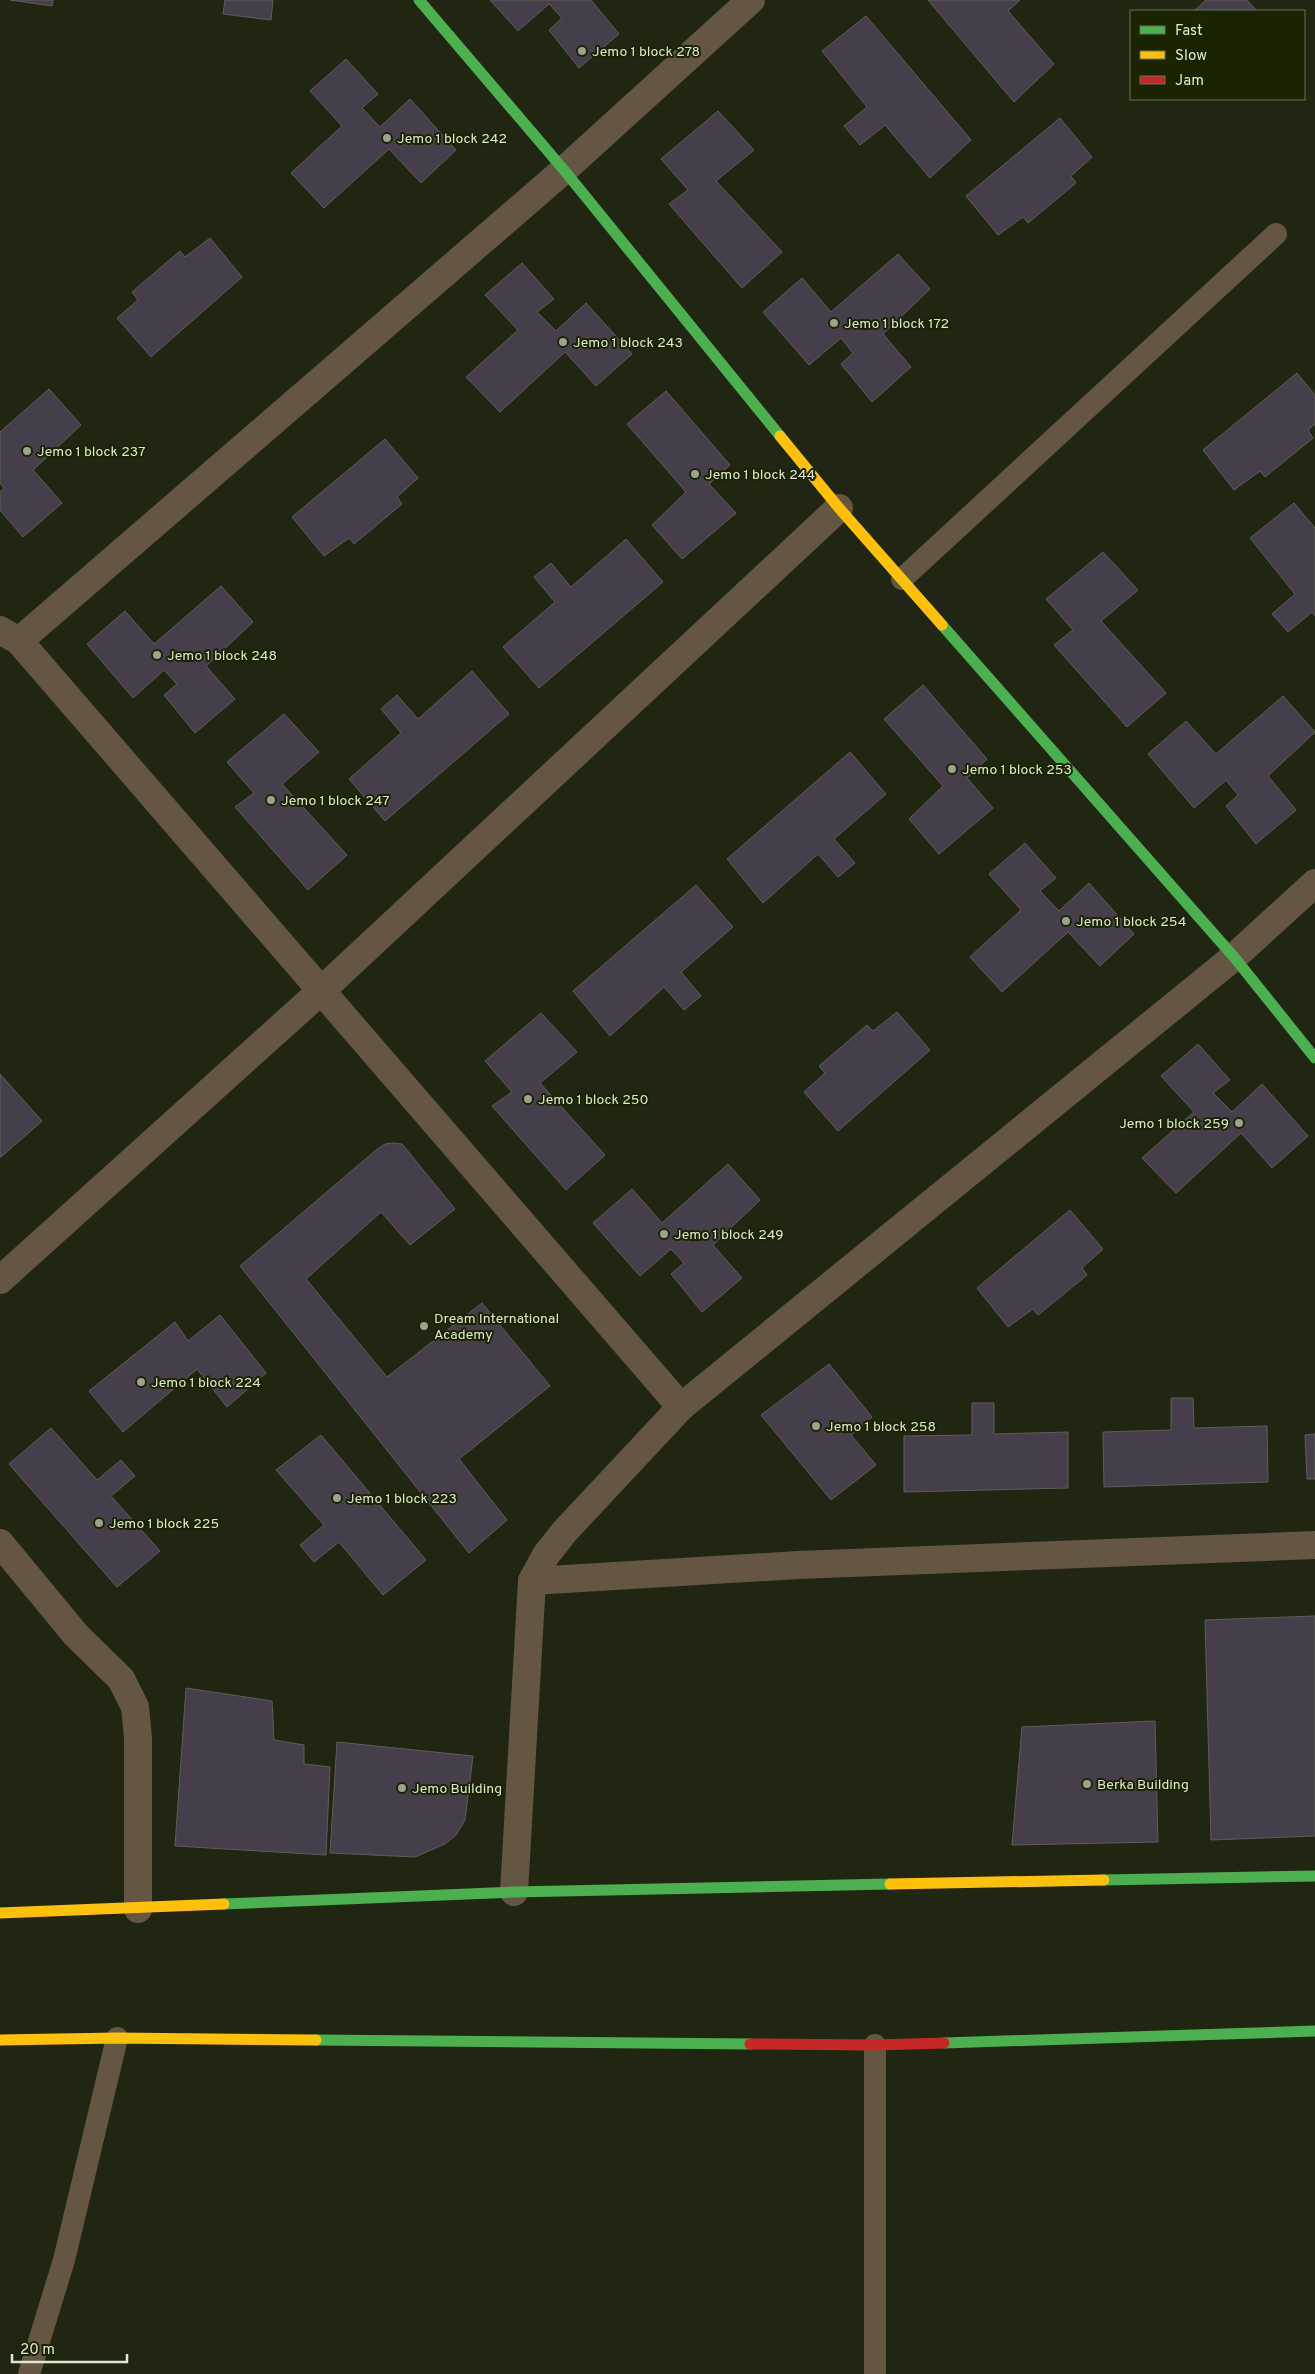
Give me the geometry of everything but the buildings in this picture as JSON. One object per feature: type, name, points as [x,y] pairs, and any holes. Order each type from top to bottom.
[{"type":"main road","points":[[419,0],[564,170],[839,508],[1234,956],[1315,1058]]},
{"type":"main road","points":[[0,1914],[514,1892],[1315,1876]]},
{"type":"main road","points":[[0,2040],[117,2038],[875,2045],[1315,2031]]},
{"type":"street","points":[[682,1407],[322,990],[9,635],[564,170],[751,0]]},
{"type":"street","points":[[0,1280],[322,990],[839,508]]},
{"type":"street","points":[[514,1892],[532,1581],[546,1555],[565,1531],[682,1407],[1234,956],[1315,883]]},
{"type":"street","points":[[0,1543],[76,1635],[121,1679],[135,1707],[138,1738],[138,1909]]},
{"type":"street","points":[[532,1581],[798,1565],[1315,1545]]},
{"type":"lane","points":[[902,579],[1276,234]]},
{"type":"lane","points":[[29,2374],[64,2260],[117,2038]]},
{"type":"lane","points":[[875,2045],[875,2374]]},
{"type":"traffic: fast","points":[[419,0],[564,170],[780,436]]},
{"type":"traffic: fast","points":[[942,625],[1234,957],[1315,1058]]},
{"type":"traffic: fast","points":[[1104,1880],[1315,1876]]},
{"type":"traffic: fast","points":[[224,1904],[514,1892],[890,1884]]},
{"type":"traffic: fast","points":[[944,2043],[1315,2031]]},
{"type":"traffic: fast","points":[[316,2040],[750,2044]]},
{"type":"traffic: slow","points":[[780,436],[839,508],[942,625]]},
{"type":"traffic: slow","points":[[890,1884],[1104,1880]]},
{"type":"traffic: slow","points":[[0,1913],[224,1904]]},
{"type":"traffic: slow","points":[[0,2040],[117,2038],[316,2040]]},
{"type":"traffic: jam","points":[[750,2044],[875,2045],[944,2043]]},
{"type":"place","name":"Jemo 1 block 278","points":[[582,51]]},
{"type":"place","name":"Jemo 1 block 242","points":[[387,138]]},
{"type":"place","name":"Jemo 1 block 172","points":[[834,323]]},
{"type":"place","name":"Jemo 1 block 243","points":[[563,342]]},
{"type":"place","name":"Jemo 1 block 237","points":[[27,451]]},
{"type":"place","name":"Jemo 1 block 244","points":[[695,474]]},
{"type":"place","name":"Jemo 1 block 248","points":[[157,655]]},
{"type":"place","name":"Jemo 1 block 253","points":[[952,769]]},
{"type":"place","name":"Jemo 1 block 247","points":[[271,800]]},
{"type":"place","name":"Jemo 1 block 254","points":[[1066,921]]},
{"type":"place","name":"Jemo 1 block 250","points":[[528,1099]]},
{"type":"place","name":"Jemo 1 block 259","points":[[1239,1123]]},
{"type":"place","name":"Jemo 1 block 249","points":[[664,1234]]},
{"type":"place","name":"Dream International Academy","points":[[424,1326]]},
{"type":"place","name":"Jemo 1 block 224","points":[[141,1382]]},
{"type":"place","name":"Jemo 1 block 258","points":[[816,1426]]},
{"type":"place","name":"Jemo 1 block 223","points":[[337,1498]]},
{"type":"place","name":"Jemo 1 block 225","points":[[99,1523]]},
{"type":"place","name":"Berka Building","points":[[1087,1784]]},
{"type":"place","name":"Jemo Building","points":[[402,1788]]}]
